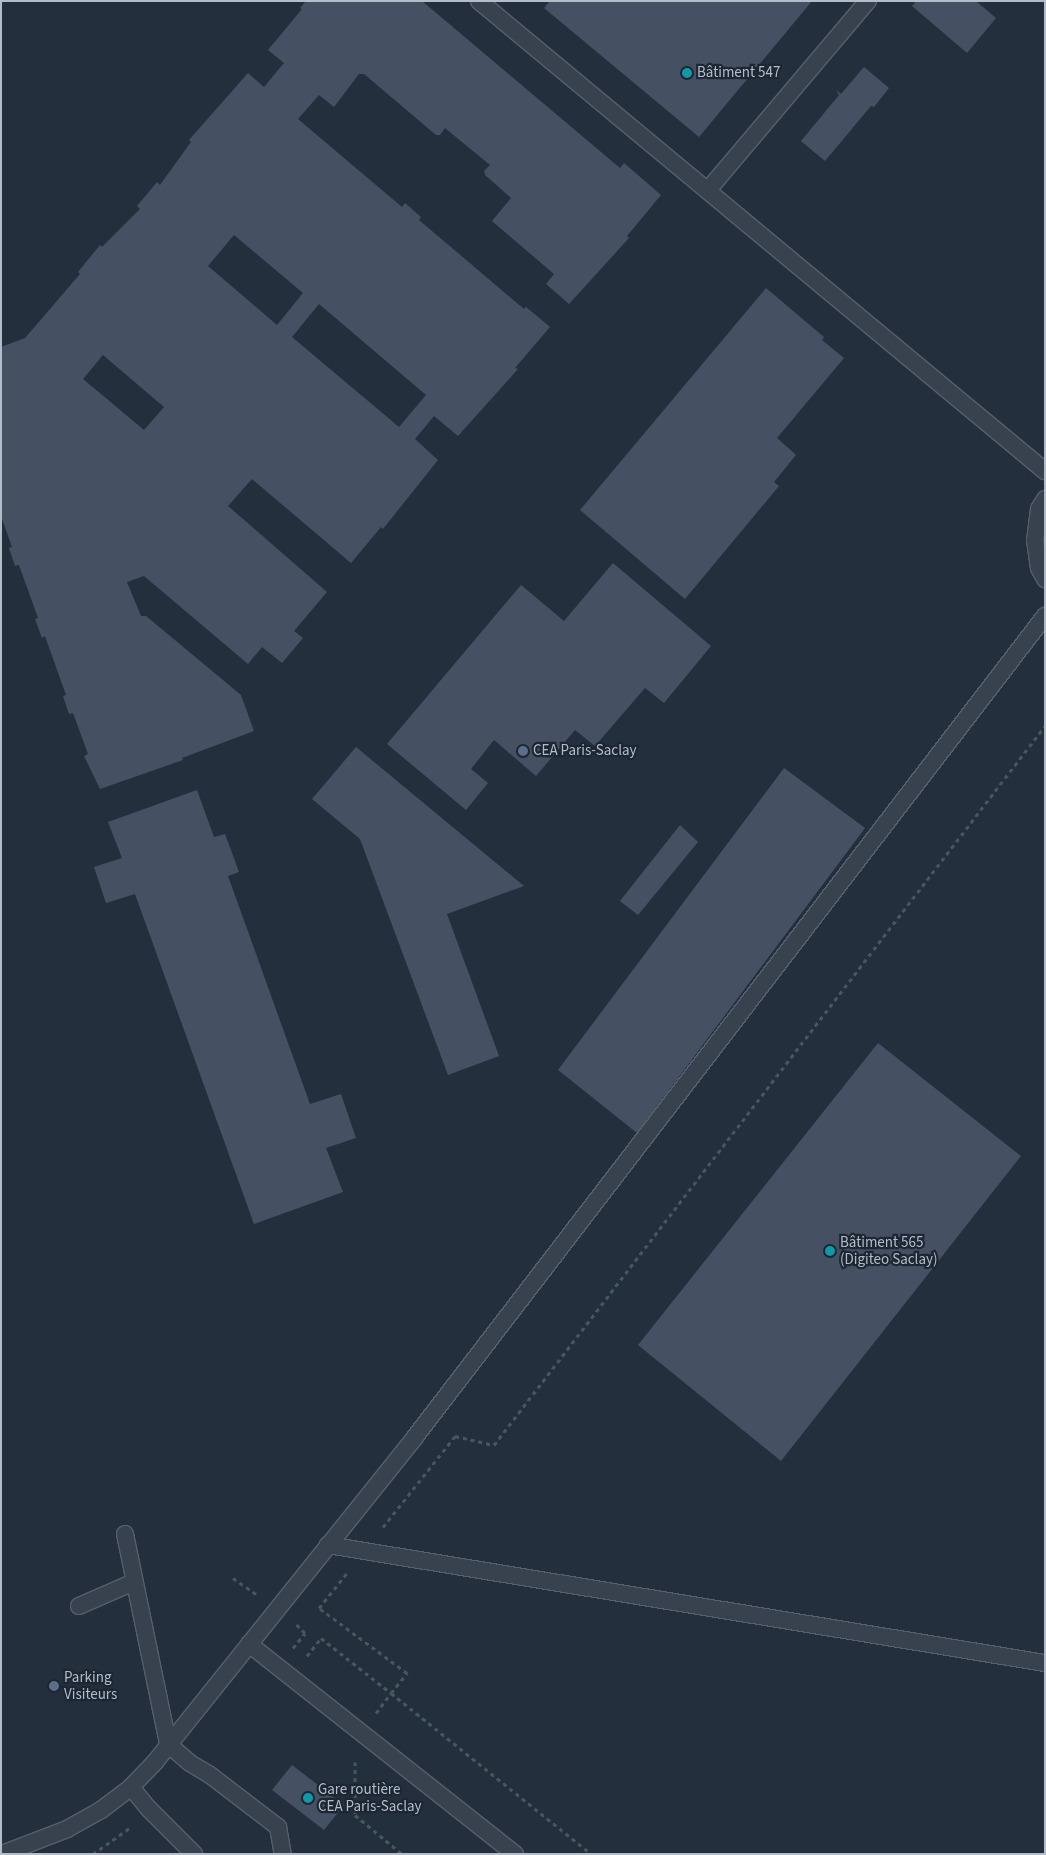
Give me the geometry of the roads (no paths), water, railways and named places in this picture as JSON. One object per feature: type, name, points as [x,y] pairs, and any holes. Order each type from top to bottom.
[{"type":"lane","points":[[480,1],[1045,471]]},
{"type":"lane","points":[[708,190],[868,1]]},
{"type":"lane","points":[[1045,499],[1040,509],[1035,540],[1039,568],[1045,579]]},
{"type":"lane","points":[[2,1854],[67,1829],[100,1810],[131,1787],[168,1744],[415,1437],[1045,616]]},
{"type":"lane","points":[[125,1534],[168,1744],[278,1827],[283,1854]]},
{"type":"lane","points":[[328,1545],[1045,1663]]},
{"type":"lane","points":[[79,1606],[134,1582]]},
{"type":"lane","points":[[249,1644],[515,1854]]},
{"type":"lane","points":[[131,1787],[149,1809],[194,1854]]},
{"type":"place","name":"Bâtiment 547","points":[[687,73]]},
{"type":"place","name":"CEA Paris-Saclay","points":[[523,751]]},
{"type":"place","name":"Bâtiment 565 (Digiteo Saclay)","points":[[830,1251]]},
{"type":"place","name":"Parking Visiteurs","points":[[54,1686]]},
{"type":"place","name":"Gare routière CEA Paris-Saclay","points":[[308,1798]]}]
